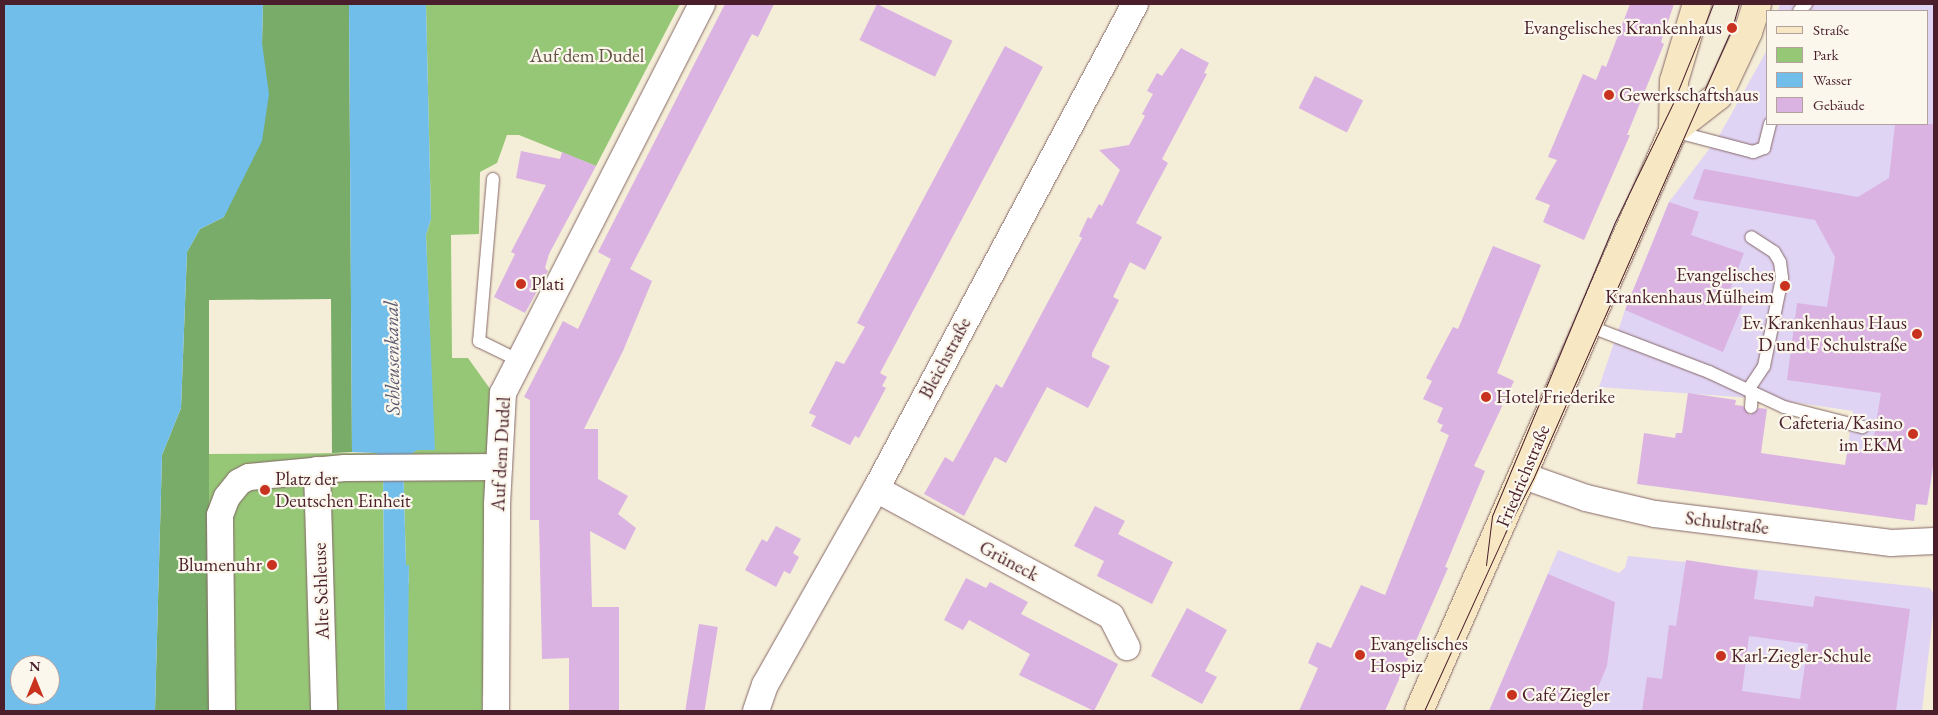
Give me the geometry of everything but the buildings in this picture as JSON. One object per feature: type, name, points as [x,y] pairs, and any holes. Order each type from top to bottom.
[{"type":"main road","name":"Friedrichstraße","points":[[1419,711],[1524,476],[1586,325],[1673,131],[1674,81],[1697,4]]},
{"type":"main road","name":"Friedrichstraße","points":[[1673,131],[1718,96],[1748,32],[1757,4]]},
{"type":"street","name":"Auf dem Dudel","points":[[496,711],[498,467],[502,392],[702,4]]},
{"type":"street","name":"Bleichstraße","points":[[756,711],[765,685],[876,489],[1135,4]]},
{"type":"street","points":[[222,711],[220,515],[227,497],[244,480],[318,470],[378,467],[498,467]]},
{"type":"street","name":"Alte Schleuse","points":[[318,470],[324,711]]},
{"type":"street","name":"Schulstraße","points":[[1524,476],[1586,498],[1655,514],[1891,543],[1934,541]]},
{"type":"street","name":"Grüneck","points":[[876,489],[1111,616],[1127,647]]},
{"type":"lane","points":[[1673,131],[1753,152],[1764,148],[1770,125]]},
{"type":"lane","points":[[493,179],[479,341],[518,360]]},
{"type":"lane","points":[[1751,237],[1774,252],[1780,262],[1782,278],[1767,359],[1750,391],[1751,407]]},
{"type":"lane","points":[[1586,325],[1750,391],[1784,407],[1862,428]]},
{"type":"shaded area","name":"Evangelisches Krankenhaus Mülheim","points":[[1780,4],[1934,4],[1934,465],[1927,505],[1916,504],[1914,521],[1845,465],[1853,411],[1779,400],[1599,387],[1625,310],[1669,202],[1719,136],[1766,52],[1766,125],[1928,125],[1928,10],[1778,10]]},
{"type":"shaded area","name":"Karl-Ziegler-Schule","points":[[1558,550],[1619,573],[1625,568],[1628,556],[1930,588],[1934,594],[1934,607],[1922,711],[1489,711]]},
{"type":"green space","points":[[263,4],[349,4],[352,452],[332,453],[331,299],[209,300],[209,711],[155,711],[162,455],[181,408],[187,252],[200,229],[224,217],[262,43]]},
{"type":"green space","points":[[426,4],[680,4],[596,166],[519,135],[507,135],[497,163],[480,172],[479,234],[451,235],[452,358],[468,358],[493,393],[482,711],[407,711],[406,583],[409,583],[409,565],[406,565],[403,459],[417,450],[434,450],[426,235],[431,219]]},
{"type":"green space","points":[[376,453],[383,460],[385,711],[209,711],[208,454]]},
{"type":"water","points":[[4,4],[263,4],[262,43],[269,94],[262,141],[224,217],[200,229],[187,252],[181,408],[162,455],[155,711],[4,711]]},
{"type":"water","name":"Schleusenkanal","points":[[349,4],[426,4],[431,219],[426,235],[435,450],[417,450],[403,460],[406,565],[409,565],[407,711],[385,711],[383,460],[376,453],[352,452]]},
{"type":"tram line","points":[[1486,565],[1492,516],[1614,224],[1673,103],[1713,4]]},
{"type":"tram line","points":[[1424,711],[1505,533],[1533,479],[1732,28],[1739,4]]},
{"type":"place","name":"Evangelisches Krankenhaus","points":[[1732,28]]},
{"type":"place","name":"Gewerkschaftshaus","points":[[1609,95]]},
{"type":"place","name":"Plati","points":[[521,284]]},
{"type":"place","name":"Evangelisches Krankenhaus Mülheim","points":[[1785,286]]},
{"type":"place","name":"Ev. Krankenhaus Haus D und F Schulstraße","points":[[1917,334]]},
{"type":"place","name":"Hotel Friederike","points":[[1486,397]]},
{"type":"place","name":"Cafeteria/Kasino im EKM","points":[[1913,434]]},
{"type":"place","name":"Platz der Deutschen Einheit","points":[[265,490]]},
{"type":"place","name":"Blumenuhr","points":[[272,565]]},
{"type":"place","name":"Evangelisches Hospiz","points":[[1360,655]]},
{"type":"place","name":"Karl-Ziegler-Schule","points":[[1721,656]]},
{"type":"place","name":"Café Ziegler","points":[[1512,695]]}]
